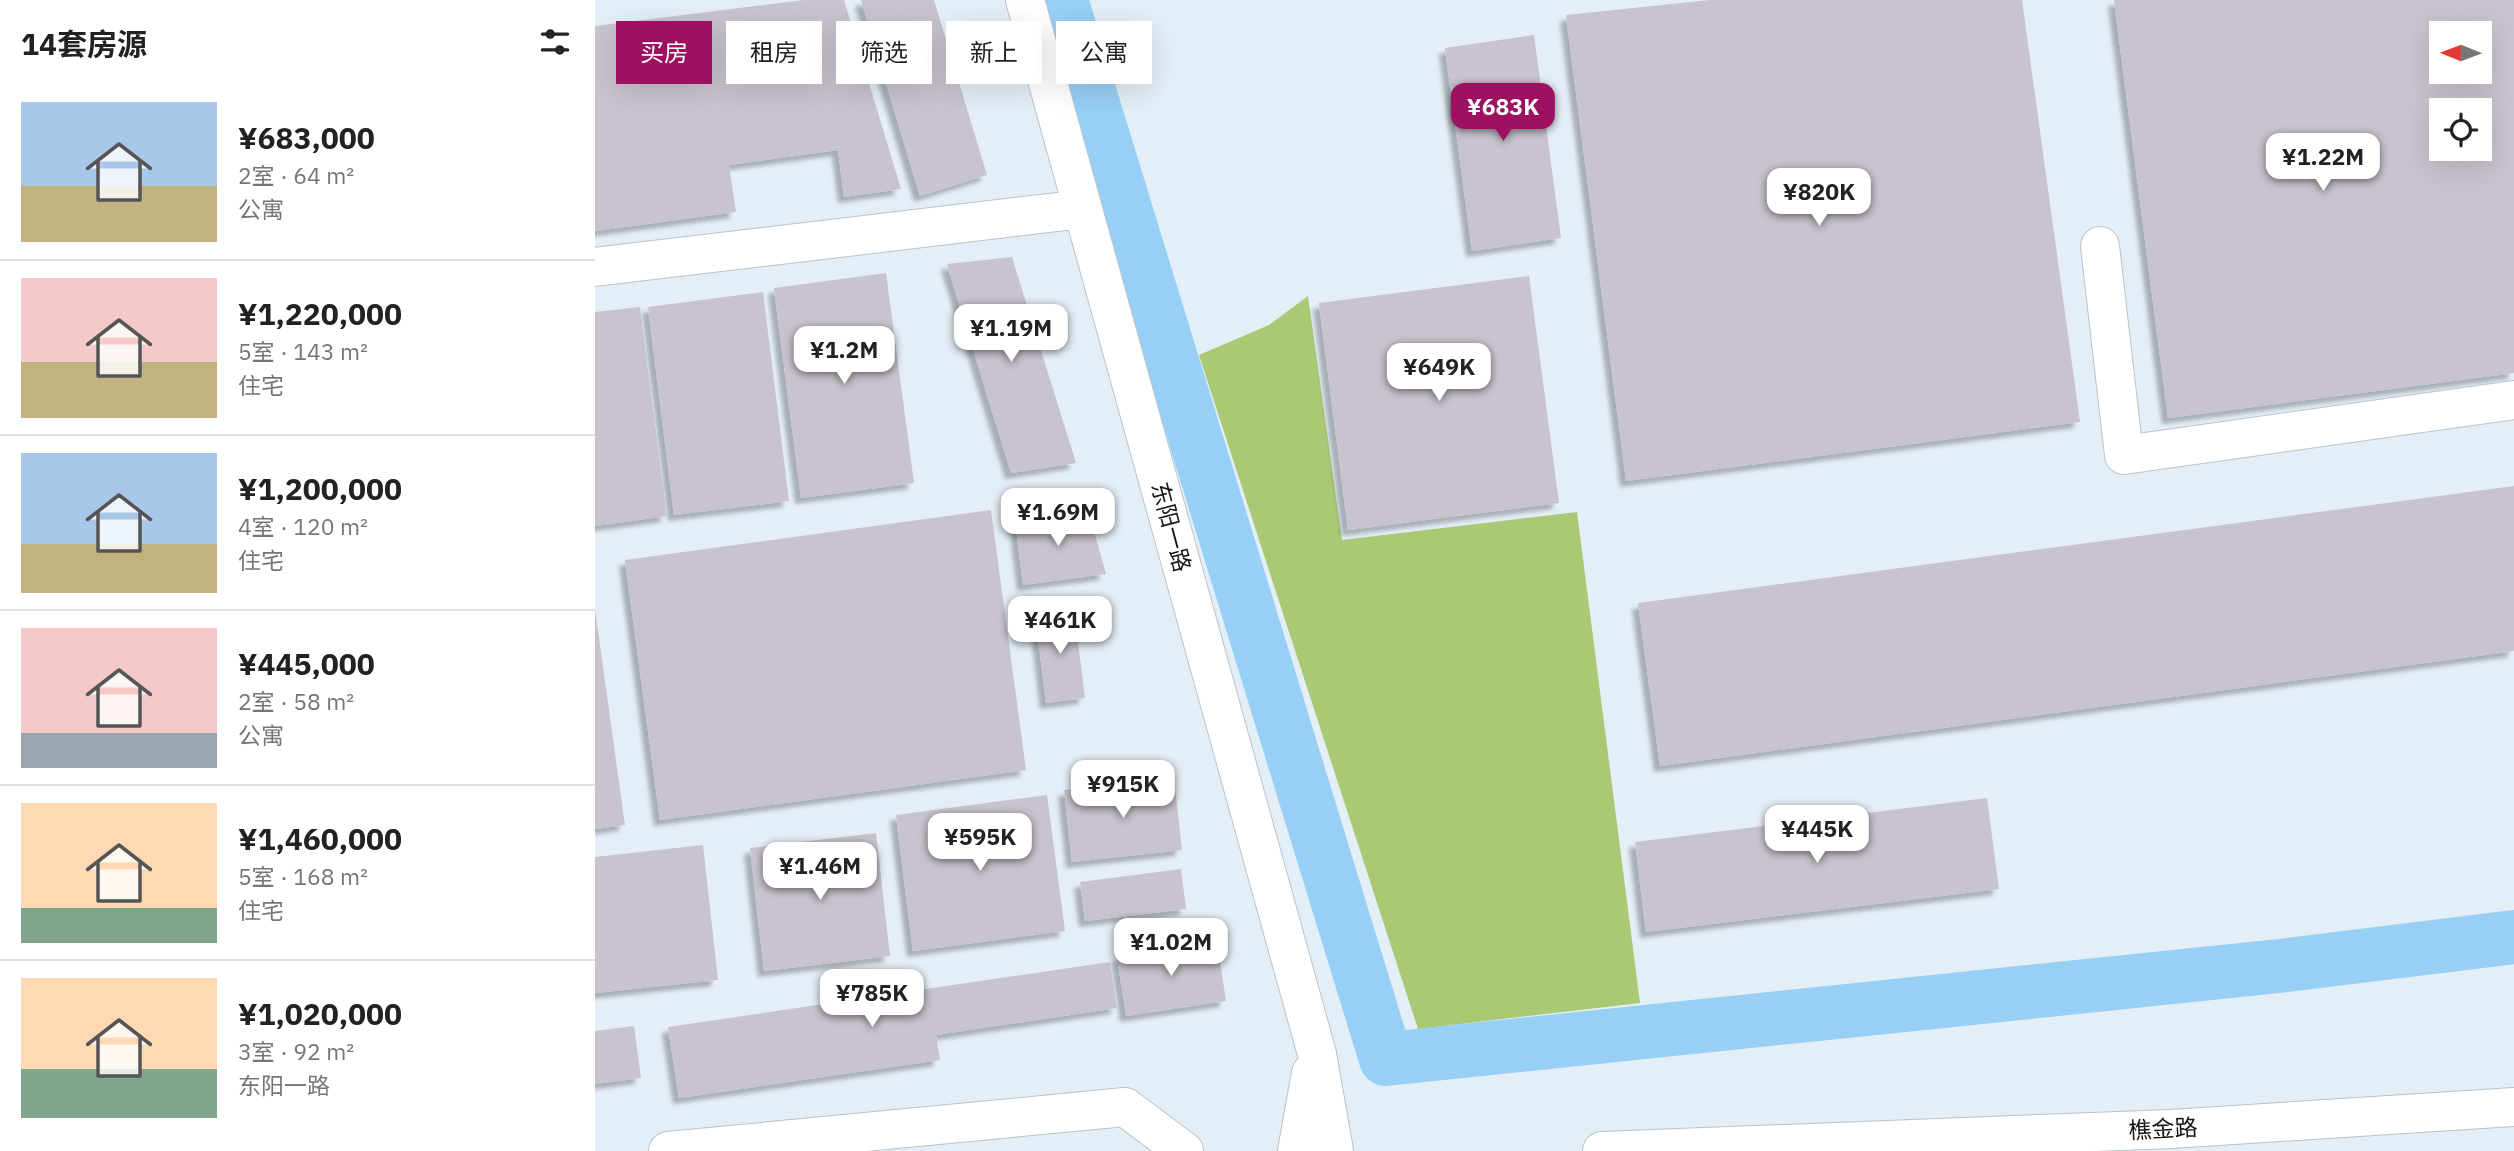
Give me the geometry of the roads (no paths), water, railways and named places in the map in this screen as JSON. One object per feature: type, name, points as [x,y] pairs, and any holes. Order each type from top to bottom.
[{"type":"main road","name":"东阳一路","points":[[1025,0],[1317,1054],[1333,1151]]},
{"type":"main road","points":[[595,267],[1083,209]]},
{"type":"main road","points":[[2100,246],[2124,455],[2514,400]]},
{"type":"main road","points":[[1297,1151],[1317,1054]]},
{"type":"main road","points":[[669,1151],[1125,1107],[1184,1151]]},
{"type":"main road","name":"樵金路","points":[[1602,1151],[2171,1129],[2514,1107]]},
{"type":"waterway","points":[[1061,0],[1386,1059],[2279,966],[2514,937]]}]
